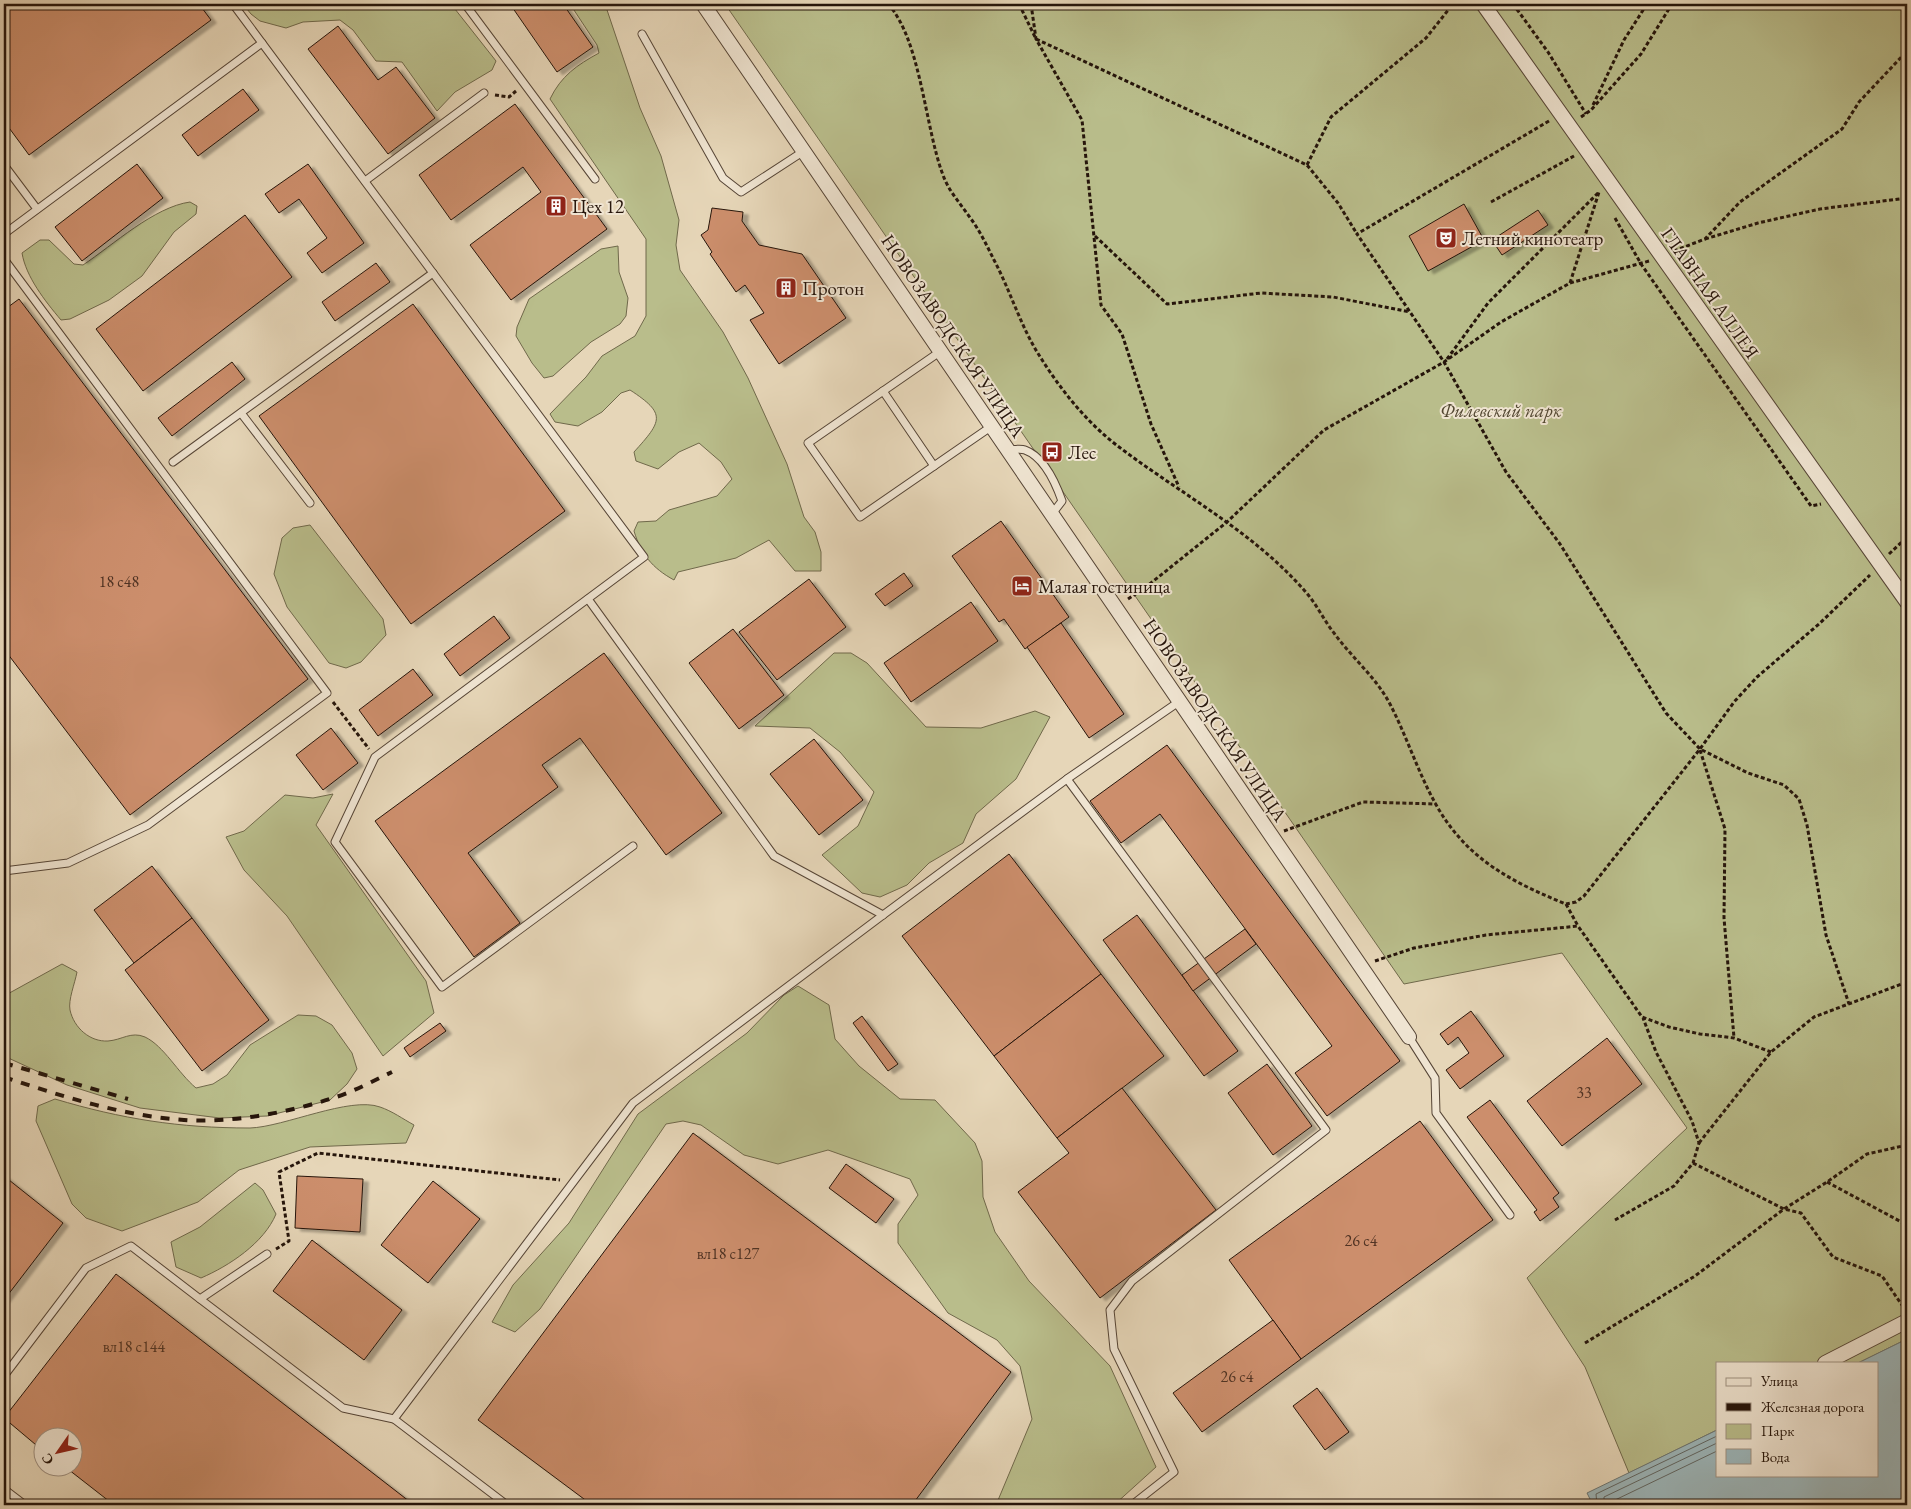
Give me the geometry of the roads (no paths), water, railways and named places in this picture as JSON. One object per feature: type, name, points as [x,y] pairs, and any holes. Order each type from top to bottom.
[{"type":"street","name":"НОВОЗАВОДСКАЯ УЛИЦА","points":[[703,4],[1409,1037]]},
{"type":"street","name":"ГЛАВНАЯ АЛЛЕЯ","points":[[1484,4],[1562,127],[1661,256],[1907,602]]},
{"type":"street","points":[[1827,1362],[1907,1321]]},
{"type":"lane","points":[[233,4],[644,557],[375,757],[335,842],[442,987],[633,846]]},
{"type":"lane","points":[[465,4],[595,179]]},
{"type":"lane","points":[[642,34],[724,178],[741,192],[804,151]]},
{"type":"lane","points":[[4,234],[262,43]]},
{"type":"lane","points":[[365,181],[484,93]]},
{"type":"lane","points":[[4,165],[37,210]]},
{"type":"lane","points":[[4,258],[327,693],[148,825],[68,864],[4,871]]},
{"type":"lane","points":[[173,462],[432,272]]},
{"type":"lane","points":[[940,351],[808,443],[860,517],[992,426]]},
{"type":"lane","points":[[883,391],[934,466]]},
{"type":"lane","points":[[241,413],[310,503]]},
{"type":"lane","points":[[1008,450],[1024,450],[1039,460],[1056,486],[1062,502],[1052,514]]},
{"type":"lane","points":[[588,598],[774,856],[883,915]]},
{"type":"lane","points":[[394,1419],[633,1103],[1067,779],[1180,701]]},
{"type":"lane","points":[[1067,779],[1326,1130],[1132,1281],[1110,1310],[1114,1349],[1174,1472],[1132,1505]]},
{"type":"lane","points":[[1409,1037],[1435,1078],[1436,1113],[1510,1215]]},
{"type":"lane","points":[[4,1376],[86,1268],[131,1246],[343,1408],[394,1419],[507,1505]]},
{"type":"lane","points":[[200,1299],[267,1254]]},
{"type":"lane","points":[[4,1489],[25,1505]]},
{"type":"water","points":[[1907,1339],[1907,1505],[1593,1505],[1587,1493],[1716,1430],[1716,1476],[1878,1476],[1878,1362],[1860,1362]]},
{"type":"railway","points":[[4,1063],[128,1099]]},
{"type":"railway","points":[[4,1077],[115,1110],[161,1118],[202,1121],[259,1116],[297,1108],[340,1096],[392,1072]]},
{"type":"place","name":"Цех 12","points":[[556,206]]},
{"type":"place","name":"Летний кинотеатр","points":[[1446,238]]},
{"type":"place","name":"Протон","points":[[786,288]]},
{"type":"place","name":"Лес","points":[[1052,452]]},
{"type":"place","name":"Малая гостиница","points":[[1022,586]]},
{"type":"park label","name":"Филевский парк","points":[[1501,410]]}]
